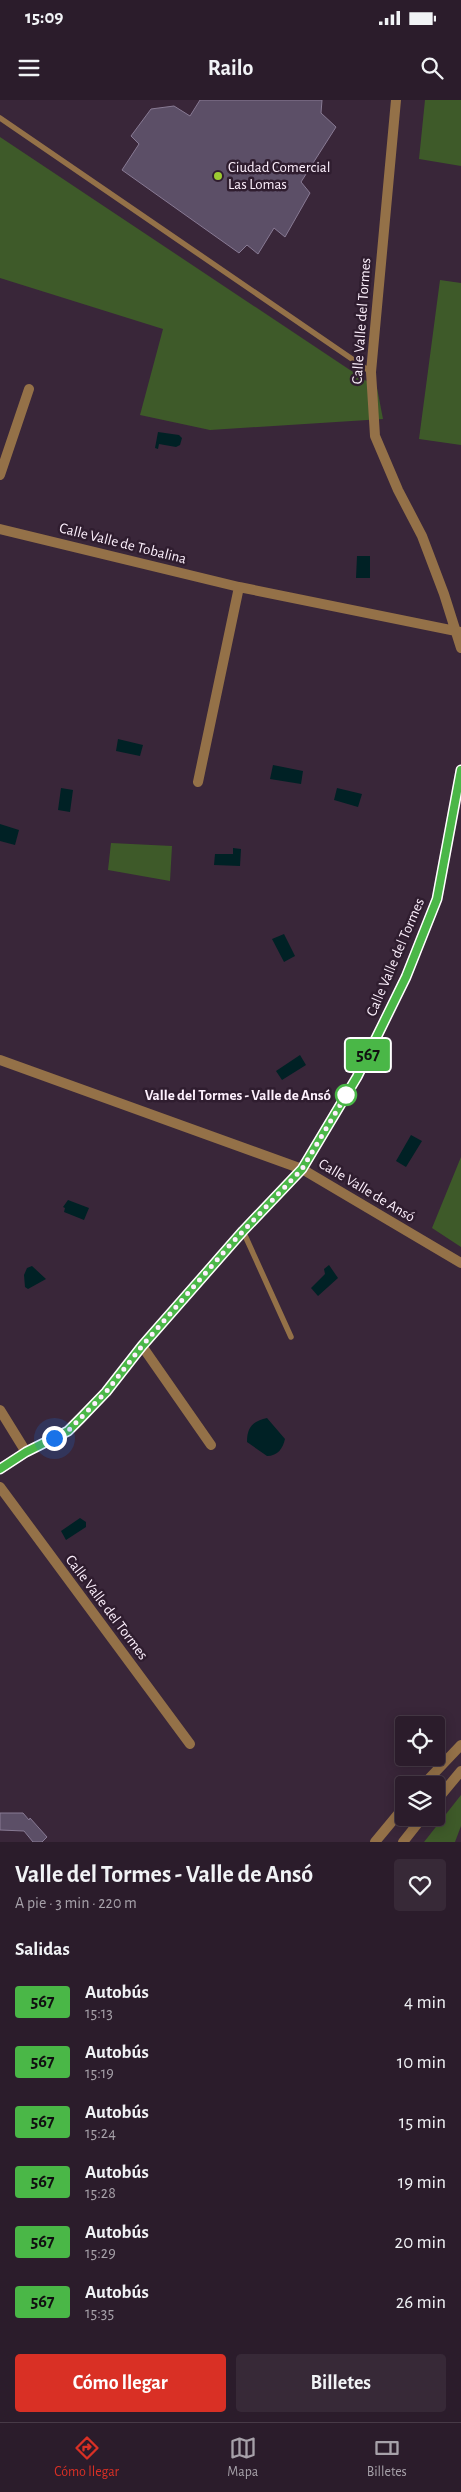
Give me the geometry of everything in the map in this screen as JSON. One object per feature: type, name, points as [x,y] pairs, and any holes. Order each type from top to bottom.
[{"type":"street","name":"Calle Valle del Tormes","points":[[396,100],[371,372],[375,436],[398,490],[422,536],[459,632],[461,648]]},
{"type":"street","points":[[0,475],[29,389]]},
{"type":"street","name":"Calle Valle de Tobalina","points":[[0,529],[238,586],[459,632]]},
{"type":"street","points":[[198,782],[238,586]]},
{"type":"street","name":"Calle Valle del Tormes","points":[[0,1469],[26,1452],[68,1431],[106,1392],[142,1346],[243,1231],[302,1169],[357,1077],[406,977],[437,899],[461,770]]},
{"type":"street","name":"Calle Valle de Ansó","points":[[0,1060],[302,1169],[461,1263]]},
{"type":"street","points":[[142,1346],[212,1445]]},
{"type":"street","points":[[0,1410],[26,1452]]},
{"type":"street","name":"Calle Valle del Tormes","points":[[0,1488],[190,1744]]},
{"type":"street","points":[[432,1776],[461,1745]]},
{"type":"street","points":[[445,1790],[461,1771]]},
{"type":"street","points":[[375,1842],[395,1818]]},
{"type":"street","points":[[403,1842],[416,1826]]},
{"type":"lane","points":[[0,118],[371,372]]},
{"type":"lane","points":[[243,1231],[291,1337]]},
{"type":"green space","points":[[425,100],[461,100],[461,166],[419,159]]},
{"type":"green space","points":[[0,137],[377,388],[383,419],[210,430],[140,415],[163,329],[0,278]]},
{"type":"green space","points":[[440,280],[461,283],[461,445],[419,439]]},
{"type":"green space","points":[[111,843],[172,846],[170,881],[108,870]]},
{"type":"green space","points":[[461,1157],[461,1247],[432,1228]]},
{"type":"green space","points":[[461,1795],[461,1826],[455,1842],[424,1842],[437,1826],[445,1826],[445,1815]]},
{"type":"shaded area","points":[[158,432],[179,435],[182,438],[180,445],[176,447],[159,444],[158,449],[155,448]]},
{"type":"shaded area","points":[[357,556],[370,556],[370,578],[356,578]]},
{"type":"shaded area","points":[[118,739],[143,745],[140,756],[116,751]]},
{"type":"shaded area","points":[[273,765],[303,771],[301,784],[270,779]]},
{"type":"shaded area","points":[[61,788],[73,790],[70,812],[58,810]]},
{"type":"shaded area","points":[[337,788],[362,794],[358,807],[334,800]]},
{"type":"shaded area","points":[[0,824],[19,830],[15,845],[0,841]]},
{"type":"shaded area","points":[[233,848],[241,849],[240,866],[214,865],[215,854],[233,854]]},
{"type":"shaded area","points":[[284,934],[295,956],[284,962],[272,939]]},
{"type":"shaded area","points":[[300,1055],[306,1065],[282,1080],[276,1071]]},
{"type":"shaded area","points":[[411,1135],[422,1141],[406,1167],[396,1161]]},
{"type":"shaded area","points":[[68,1200],[89,1208],[84,1220],[64,1212],[65,1208],[63,1207]]},
{"type":"shaded area","points":[[329,1265],[338,1278],[318,1296],[311,1288],[325,1274],[324,1269]]},
{"type":"shaded area","points":[[32,1266],[46,1279],[28,1289],[25,1287],[24,1275],[27,1268]]},
{"type":"shaded area","points":[[267,1418],[285,1439],[279,1451],[271,1456],[267,1456],[247,1442],[248,1432],[252,1425]]},
{"type":"shaded area","points":[[80,1518],[86,1522],[86,1527],[66,1540],[61,1531]]},
{"type":"building","name":"Ciudad Comercial Las Lomas","points":[[200,100],[322,100],[321,113],[336,127],[301,182],[310,193],[285,237],[274,228],[258,254],[247,245],[239,253],[122,170],[139,144],[131,136],[151,109],[174,106],[190,116]]},
{"type":"building","points":[[0,1813],[23,1813],[47,1837],[42,1842],[33,1842],[24,1831],[0,1830]]},
{"type":"bus line","name":"567","points":[[0,1469],[26,1452],[68,1431],[106,1392],[142,1346],[243,1231],[302,1169],[357,1077],[406,977],[437,899],[461,770]]},
{"type":"place","name":"Ciudad Comercial Las Lomas","points":[[218,176]]},
{"type":"place","name":"Valle del Tormes - Valle de Ansó","points":[[346,1095]]},
{"type":"route","points":[[54,1438],[68,1431],[106,1392],[142,1346],[230,1245],[302,1169],[348,1092],[346,1095]]}]
